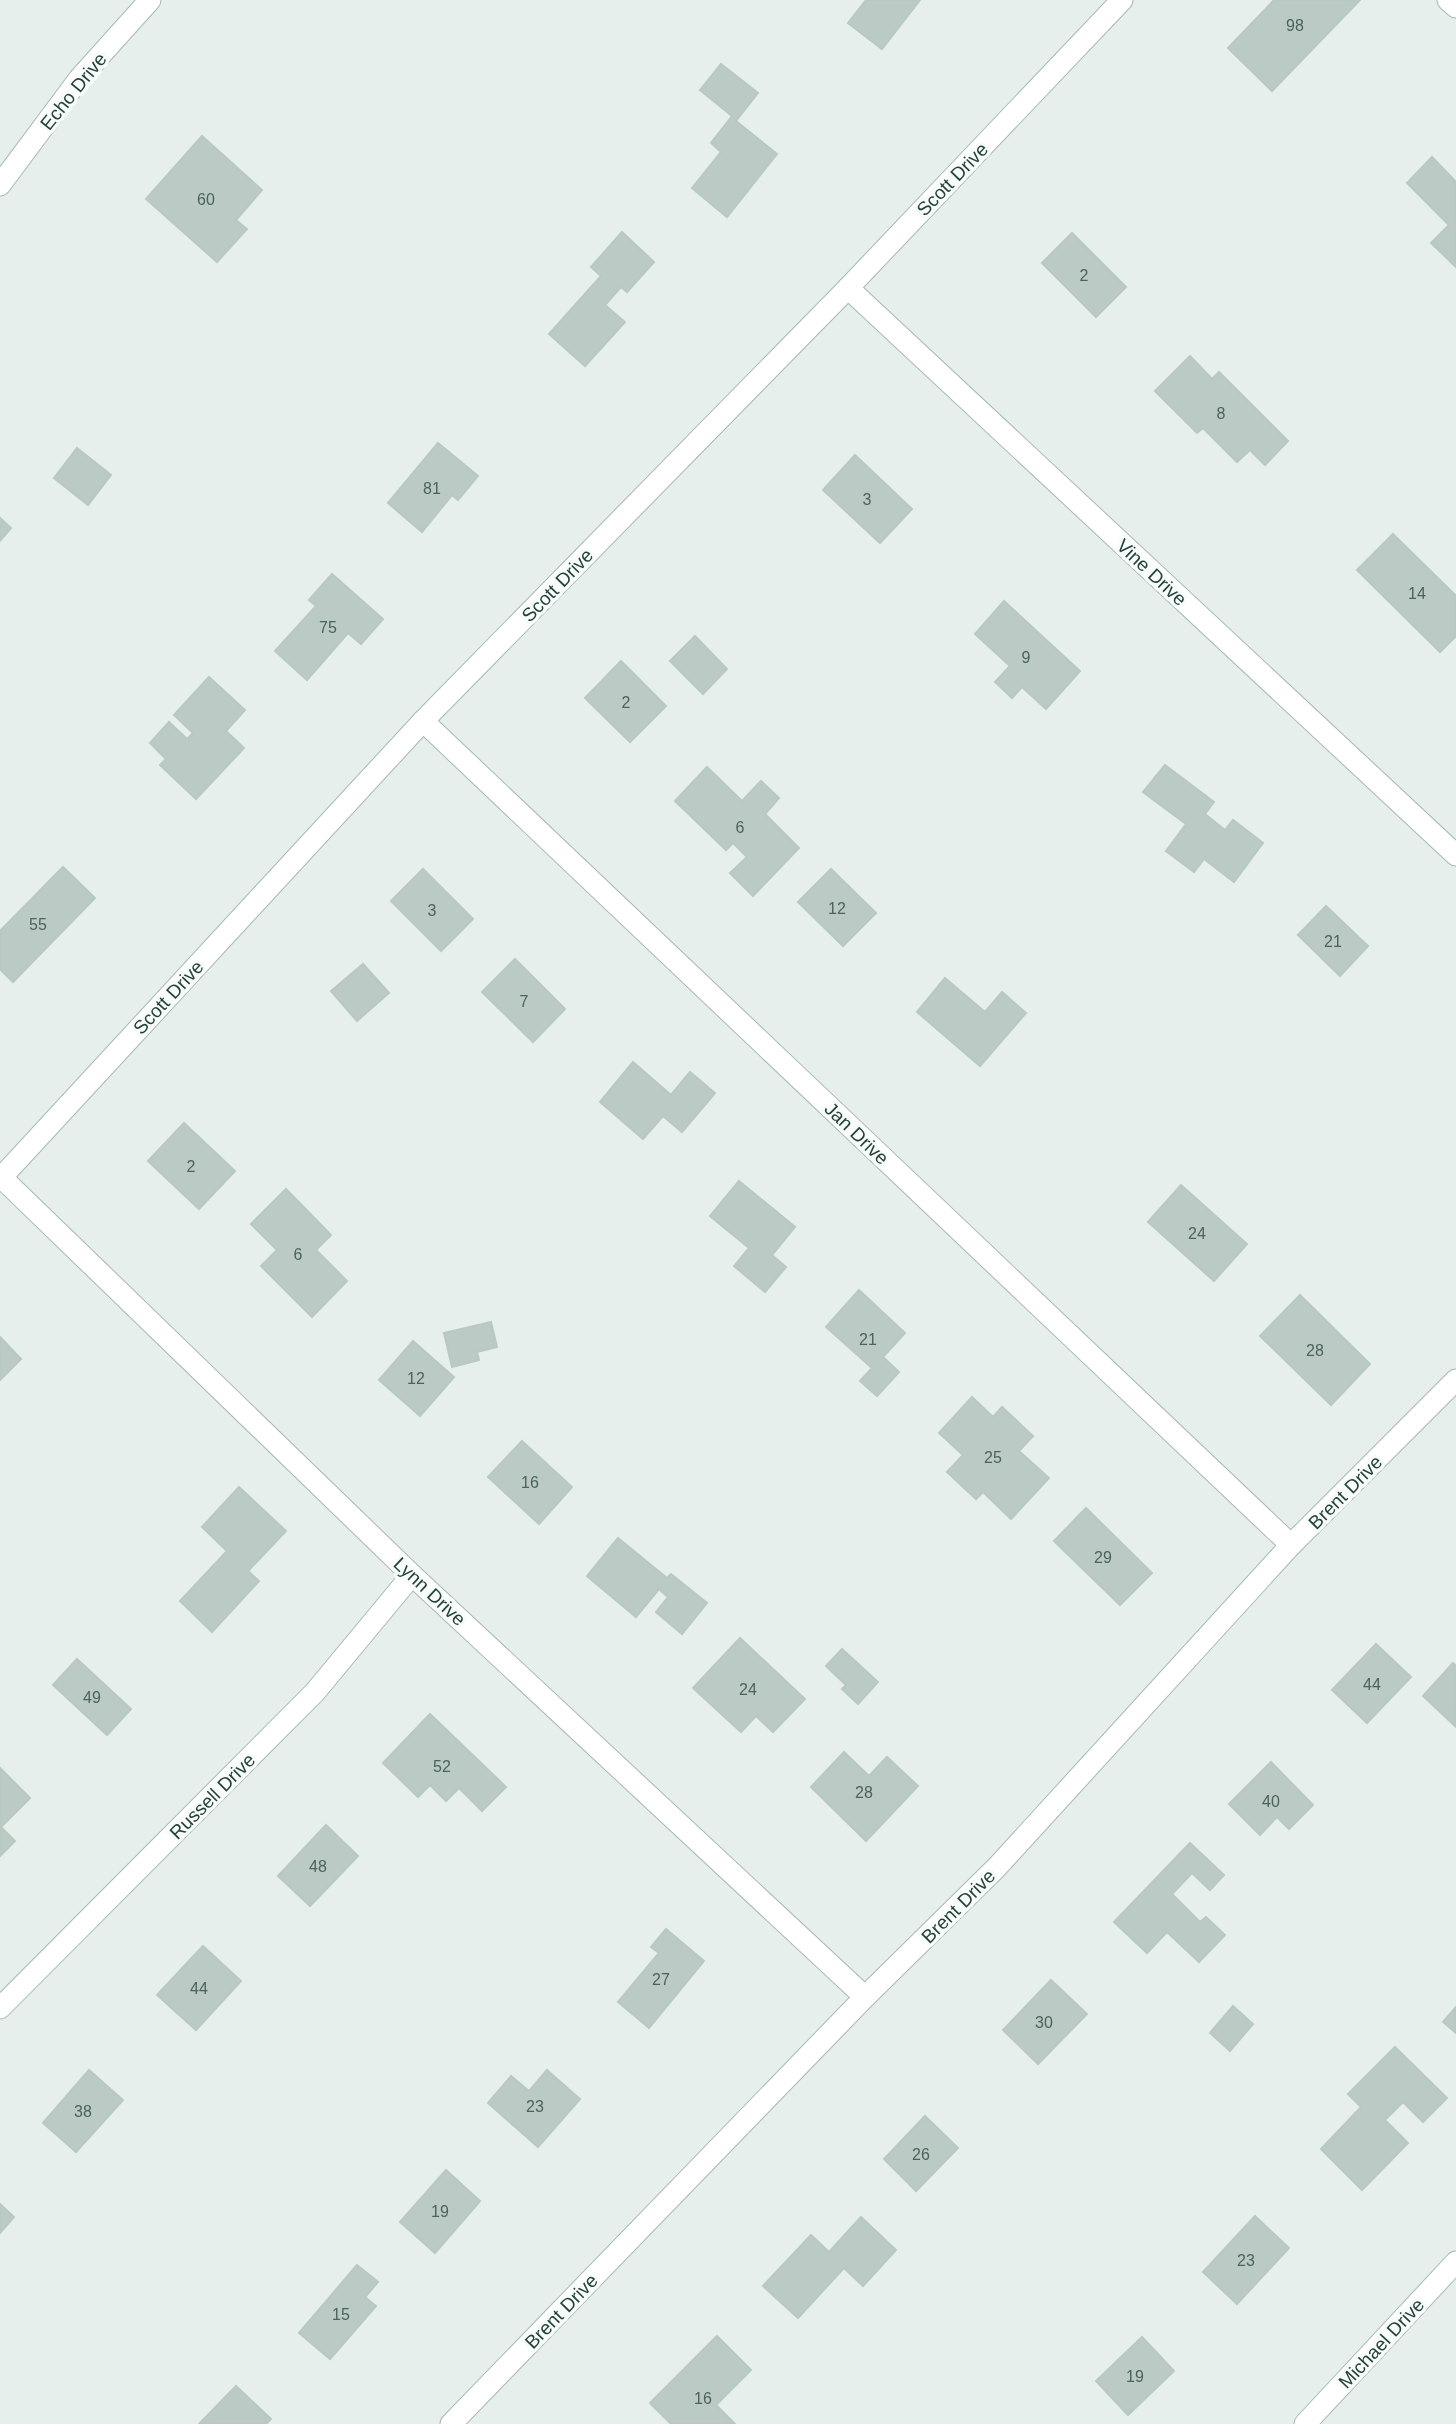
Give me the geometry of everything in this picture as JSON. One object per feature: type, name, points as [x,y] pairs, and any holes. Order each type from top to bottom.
[{"type":"street","name":"Echo Drive","points":[[0,185],[79,79],[150,0]]},
{"type":"street","name":"Scott Drive","points":[[1,1178],[423,721],[848,288],[1122,0]]},
{"type":"street","points":[[1448,0],[1456,7]]},
{"type":"street","name":"Vine Drive","points":[[848,288],[1456,855]]},
{"type":"street","name":"Jan Drive","points":[[423,721],[1291,1545]]},
{"type":"street","name":"Lynn Drive","points":[[1,1178],[412,1575],[865,1997]]},
{"type":"street","name":"Brent Drive","points":[[451,2424],[865,1997],[997,1867],[1291,1545],[1454,1386]]},
{"type":"street","name":"Russell Drive","points":[[0,2008],[315,1692],[412,1575]]},
{"type":"street","name":"Michael Drive","points":[[1305,2424],[1456,2262]]},
{"type":"building","points":[[866,0],[920,0],[882,49],[848,23]]},
{"type":"building","points":[[1274,0],[1360,0],[1272,91],[1228,48]]},
{"type":"building","points":[[721,64],[758,93],[736,121],[777,154],[727,217],[692,188],[721,152],[711,143],[732,116],[700,90]]},
{"type":"building","points":[[202,136],[262,190],[236,220],[247,229],[217,262],[146,199]]},
{"type":"building","points":[[1432,157],[1456,182],[1456,267],[1431,243],[1449,225],[1407,183]]},
{"type":"building","points":[[622,232],[654,262],[627,292],[621,287],[605,305],[625,322],[585,366],[549,334],[601,276],[591,267]]},
{"type":"building","points":[[1072,233],[1126,287],[1096,317],[1042,263]]},
{"type":"building","points":[[1190,356],[1212,379],[1219,372],[1288,441],[1265,465],[1250,450],[1237,462],[1203,428],[1197,433],[1155,391]]},
{"type":"building","points":[[438,443],[478,476],[458,500],[452,495],[422,532],[388,503]]},
{"type":"building","points":[[77,448],[111,475],[88,505],[54,478]]},
{"type":"building","points":[[855,455],[912,509],[880,543],[823,490]]},
{"type":"building","points":[[0,518],[11,528],[0,541]]},
{"type":"building","points":[[1393,534],[1456,596],[1456,636],[1440,652],[1357,570]]},
{"type":"building","points":[[332,574],[383,619],[361,644],[348,633],[307,680],[275,651],[316,606],[309,600]]},
{"type":"building","points":[[1004,601],[1080,671],[1046,709],[1022,687],[1012,698],[995,682],[1010,666],[975,634]]},
{"type":"building","points":[[695,636],[727,669],[703,694],[670,661]]},
{"type":"building","points":[[621,661],[666,706],[630,742],[585,698]]},
{"type":"building","points":[[209,677],[245,710],[226,731],[244,748],[196,799],[160,765],[166,759],[150,743],[169,722],[187,739],[193,733],[174,715]]},
{"type":"building","points":[[1165,765],[1214,802],[1205,814],[1225,830],[1233,820],[1263,843],[1234,882],[1204,859],[1194,872],[1166,851],[1186,824],[1143,792]]},
{"type":"building","points":[[707,767],[742,801],[761,781],[779,798],[765,814],[799,848],[753,896],[730,873],[747,857],[733,843],[726,850],[675,801]]},
{"type":"building","points":[[63,867],[95,898],[13,982],[0,969],[0,931]]},
{"type":"building","points":[[423,869],[473,919],[441,951],[391,901]]},
{"type":"building","points":[[831,869],[876,913],[843,946],[798,902]]},
{"type":"building","points":[[1326,906],[1368,946],[1340,976],[1298,935]]},
{"type":"building","points":[[515,959],[565,1009],[533,1042],[482,992]]},
{"type":"building","points":[[363,964],[389,993],[357,1021],[331,991]]},
{"type":"building","points":[[945,978],[985,1012],[1002,992],[1026,1013],[980,1066],[917,1012]]},
{"type":"building","points":[[633,1062],[671,1095],[690,1072],[715,1093],[682,1132],[663,1116],[643,1139],[600,1102]]},
{"type":"building","points":[[184,1123],[235,1171],[199,1209],[148,1161]]},
{"type":"building","points":[[739,1181],[795,1227],[772,1255],[786,1267],[765,1292],[734,1266],[749,1248],[710,1216]]},
{"type":"building","points":[[1181,1185],[1247,1244],[1214,1281],[1148,1222]]},
{"type":"building","points":[[286,1189],[331,1235],[316,1250],[347,1281],[312,1317],[261,1266],[277,1250],[251,1224]]},
{"type":"building","points":[[859,1290],[905,1333],[883,1357],[899,1372],[877,1396],[860,1381],[872,1368],[826,1327]]},
{"type":"building","points":[[1300,1295],[1370,1364],[1331,1405],[1260,1336]]},
{"type":"building","points":[[491,1322],[497,1347],[477,1352],[479,1360],[452,1367],[444,1333]]},
{"type":"building","points":[[0,1337],[21,1359],[0,1380]]},
{"type":"building","points":[[413,1341],[454,1377],[420,1416],[379,1380]]},
{"type":"building","points":[[972,1397],[993,1417],[1002,1407],[1033,1436],[1019,1451],[1049,1478],[1011,1519],[983,1492],[976,1499],[947,1472],[963,1455],[939,1433]]},
{"type":"building","points":[[522,1441],[572,1487],[539,1524],[488,1477]]},
{"type":"building","points":[[239,1487],[286,1531],[248,1571],[259,1581],[212,1632],[180,1601],[227,1551],[202,1527]]},
{"type":"building","points":[[1086,1508],[1152,1573],[1120,1605],[1054,1541]]},
{"type":"building","points":[[618,1538],[667,1578],[671,1574],[707,1603],[682,1634],[656,1612],[668,1597],[659,1589],[636,1617],[587,1576]]},
{"type":"building","points":[[740,1638],[805,1699],[773,1732],[756,1716],[741,1732],[693,1688]]},
{"type":"building","points":[[1376,1644],[1411,1677],[1367,1723],[1332,1690]]},
{"type":"building","points":[[842,1649],[878,1682],[858,1704],[842,1689],[846,1685],[826,1666]]},
{"type":"building","points":[[77,1659],[131,1709],[107,1735],[53,1685]]},
{"type":"building","points":[[1453,1663],[1456,1666],[1455,1726],[1423,1696]]},
{"type":"building","points":[[430,1714],[506,1787],[482,1811],[459,1788],[446,1801],[430,1785],[418,1797],[383,1763]]},
{"type":"building","points":[[844,1752],[869,1776],[887,1757],[918,1786],[866,1841],[811,1787]]},
{"type":"building","points":[[1271,1762],[1313,1805],[1289,1829],[1277,1817],[1260,1835],[1229,1804]]},
{"type":"building","points":[[0,1768],[30,1798],[1,1827],[15,1841],[0,1856]]},
{"type":"building","points":[[326,1825],[358,1856],[310,1906],[278,1876]]},
{"type":"building","points":[[1190,1843],[1224,1875],[1210,1890],[1192,1873],[1172,1894],[1200,1922],[1206,1917],[1225,1935],[1199,1962],[1167,1932],[1147,1953],[1114,1922]]},
{"type":"building","points":[[666,1929],[704,1961],[649,2028],[618,2002],[659,1953],[651,1947]]},
{"type":"building","points":[[203,1946],[241,1981],[196,2030],[157,1995]]},
{"type":"building","points":[[1051,1980],[1087,2014],[1038,2064],[1003,2030]]},
{"type":"building","points":[[1233,2006],[1253,2024],[1230,2051],[1210,2033]]},
{"type":"building","points":[[1456,2007],[1456,2033],[1443,2022]]},
{"type":"building","points":[[1395,2047],[1447,2098],[1423,2122],[1403,2102],[1385,2120],[1408,2143],[1362,2190],[1321,2149],[1361,2107],[1348,2094]]},
{"type":"building","points":[[89,2070],[123,2100],[76,2152],[43,2123]]},
{"type":"building","points":[[547,2070],[580,2099],[538,2147],[488,2103],[511,2076],[529,2091]]},
{"type":"building","points":[[925,2116],[958,2148],[916,2191],[884,2159]]},
{"type":"building","points":[[446,2170],[480,2201],[435,2253],[400,2222]]},
{"type":"building","points":[[0,2204],[14,2217],[0,2233]]},
{"type":"building","points":[[1255,2216],[1289,2248],[1237,2304],[1203,2272]]},
{"type":"building","points":[[861,2217],[896,2250],[863,2286],[844,2268],[798,2318],[763,2286],[811,2235],[829,2252]]},
{"type":"building","points":[[357,2265],[378,2282],[365,2297],[376,2306],[330,2359],[299,2333]]},
{"type":"building","points":[[717,2336],[751,2370],[716,2405],[735,2424],[671,2424],[650,2403]]},
{"type":"building","points":[[1142,2337],[1174,2371],[1128,2415],[1096,2381]]},
{"type":"building","points":[[236,2386],[271,2419],[266,2424],[199,2424]]}]
